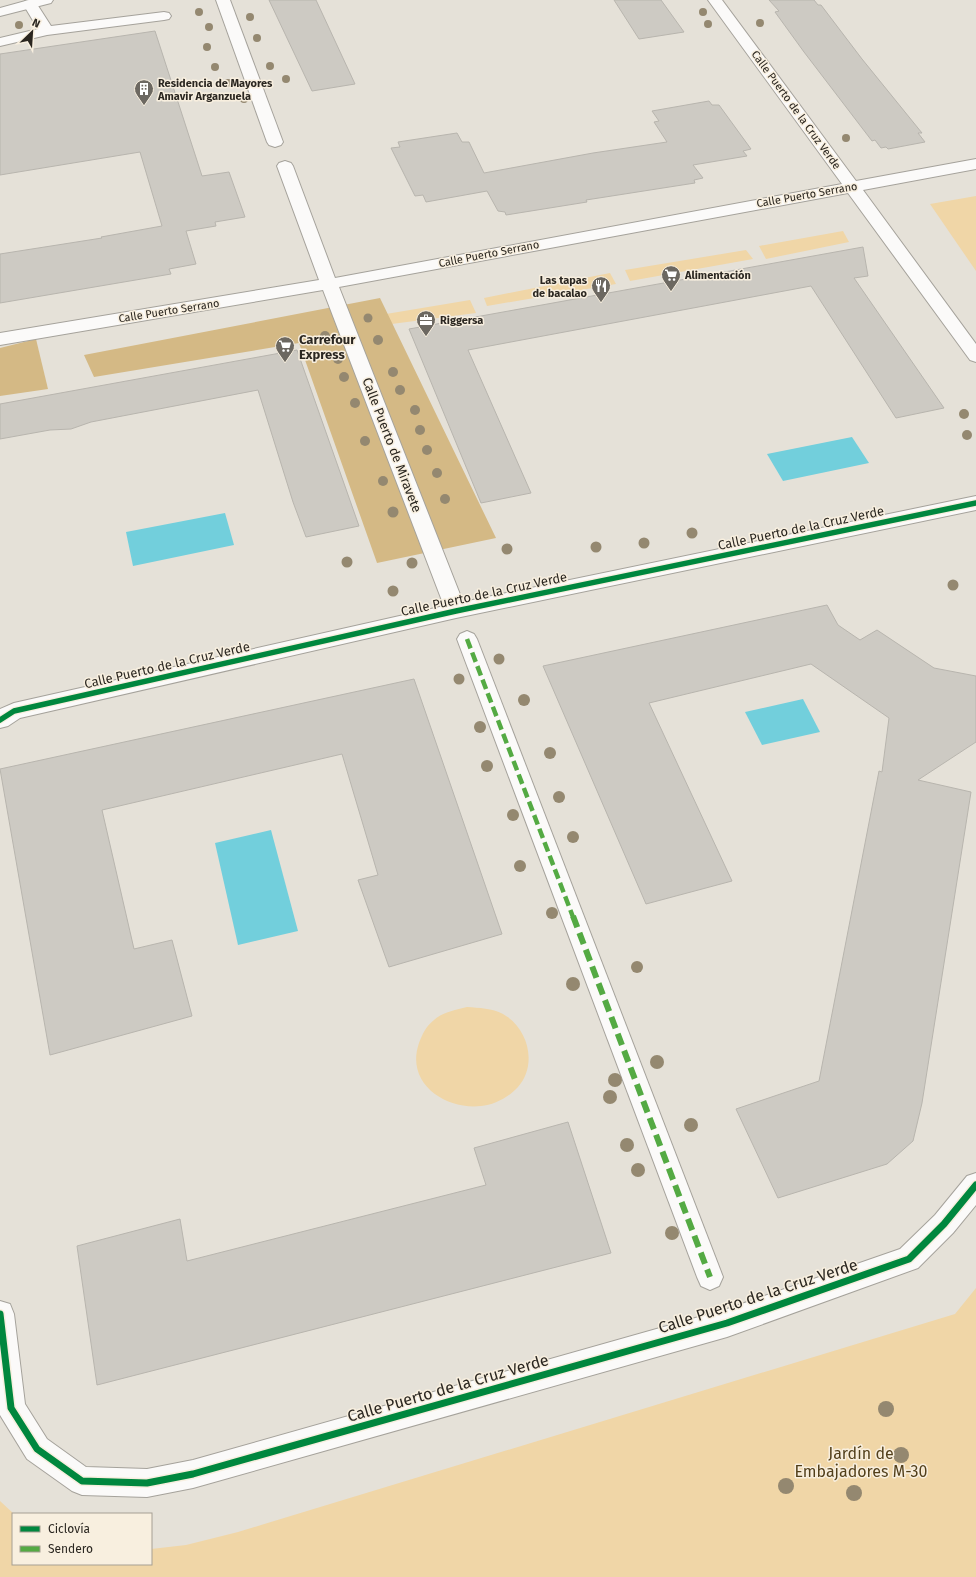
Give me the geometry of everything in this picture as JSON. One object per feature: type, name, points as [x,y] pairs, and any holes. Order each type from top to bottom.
[{"type":"street","points":[[0,12],[46,0]]},
{"type":"street","points":[[223,0],[275,142]]},
{"type":"street","name":"Calle Puerto de la Cruz Verde","points":[[715,0],[976,356]]},
{"type":"street","points":[[30,4],[47,31]]},
{"type":"street","points":[[0,42],[47,31],[164,16]]},
{"type":"street","name":"Calle Puerto Serrano","points":[[0,339],[329,284],[976,164]]},
{"type":"street","name":"Calle Puerto de Miravete","points":[[285,166],[329,284],[456,611]]},
{"type":"street","name":"Calle Puerto de la Cruz Verde","points":[[0,720],[14,711],[456,611],[976,503]]},
{"type":"street","points":[[467,639],[710,1277]]},
{"type":"street","name":"Calle Puerto de la Cruz Verde","points":[[0,1314],[11,1408],[37,1449],[82,1480],[147,1483],[201,1472],[727,1323],[909,1259],[944,1224],[976,1185]]},
{"type":"green space","points":[[976,196],[976,271],[930,204]]},
{"type":"green space","points":[[843,231],[849,242],[766,259],[759,246]]},
{"type":"green space","points":[[746,250],[753,259],[630,281],[625,270]]},
{"type":"green space","points":[[610,273],[616,284],[487,306],[484,298]]},
{"type":"green space","points":[[470,300],[476,313],[384,325],[380,315]]},
{"type":"green space","points":[[467,1007],[490,1009],[503,1014],[512,1020],[524,1037],[529,1057],[528,1068],[518,1087],[501,1100],[481,1106],[467,1106],[454,1103],[431,1091],[423,1082],[418,1070],[416,1057],[419,1043],[423,1034],[434,1020],[441,1015]]},
{"type":"green space","name":"Jardín de Embajadores M-30","points":[[976,1288],[976,1577],[0,1577],[0,1501],[13,1513],[12,1565],[152,1565],[152,1549],[186,1545],[238,1532],[955,1314]]},
{"type":"shaded area","points":[[380,298],[496,538],[377,563],[299,343],[94,377],[84,355]]},
{"type":"shaded area","points":[[36,339],[48,389],[0,396],[0,348]]},
{"type":"water","points":[[852,437],[869,463],[783,481],[767,454]]},
{"type":"water","points":[[225,513],[234,545],[133,566],[126,532]]},
{"type":"water","points":[[803,699],[820,732],[762,745],[745,712]]},
{"type":"water","points":[[271,830],[298,931],[238,945],[215,843]]},
{"type":"building","points":[[269,0],[316,0],[355,84],[312,91]]},
{"type":"building","points":[[614,0],[661,0],[684,32],[639,39]]},
{"type":"building","points":[[769,0],[814,0],[818,5],[821,5],[862,59],[922,133],[918,133],[925,142],[888,149],[886,147],[881,148],[875,140],[872,141],[804,52],[775,12],[779,11]]},
{"type":"building","points":[[155,31],[202,176],[229,172],[245,217],[215,222],[216,226],[186,231],[196,264],[169,269],[171,274],[0,303],[0,254],[102,238],[101,237],[162,226],[140,152],[0,175],[0,54]]},
{"type":"building","points":[[709,101],[712,105],[719,105],[751,149],[743,151],[747,156],[693,165],[703,178],[694,180],[695,183],[586,200],[587,202],[506,215],[505,212],[498,211],[487,191],[426,202],[423,195],[415,196],[391,148],[400,147],[398,142],[457,133],[462,142],[469,142],[484,173],[593,153],[667,142],[654,122],[659,121],[652,111]]},
{"type":"building","points":[[863,247],[868,276],[854,278],[944,408],[896,418],[811,286],[468,350],[531,493],[481,503],[409,329]]},
{"type":"building","points":[[297,350],[359,526],[306,537],[293,502],[258,390],[91,422],[71,429],[50,430],[0,439],[0,404]]},
{"type":"building","points":[[827,605],[838,625],[860,640],[877,630],[934,668],[976,676],[976,742],[918,780],[971,792],[922,1103],[913,1141],[887,1164],[778,1198],[736,1109],[819,1081],[879,771],[882,772],[889,718],[811,664],[649,703],[732,881],[646,904],[543,666]]},
{"type":"building","points":[[414,679],[502,934],[389,967],[358,880],[378,875],[342,754],[102,810],[134,949],[172,940],[192,1016],[50,1055],[0,769]]},
{"type":"building","points":[[568,1122],[611,1253],[97,1385],[77,1246],[180,1219],[187,1261],[486,1185],[474,1148]]},
{"type":"marked path","points":[[467,639],[710,1277]]},
{"type":"cycle path","points":[[0,720],[14,711],[456,611],[976,503]]},
{"type":"cycle path","points":[[0,1314],[11,1408],[37,1449],[82,1481],[147,1483],[193,1474],[727,1323],[909,1259],[944,1224],[976,1185]]},
{"type":"place","name":"Residencia de Mayores Amavir Arganzuela","points":[[144,106]]},
{"type":"place","name":"Alimentación","points":[[671,292]]},
{"type":"place","name":"Las tapas de bacalao","points":[[601,303]]},
{"type":"place","name":"Riggersa","points":[[426,337]]},
{"type":"place","name":"Carrefour Express","points":[[285,363]]}]
